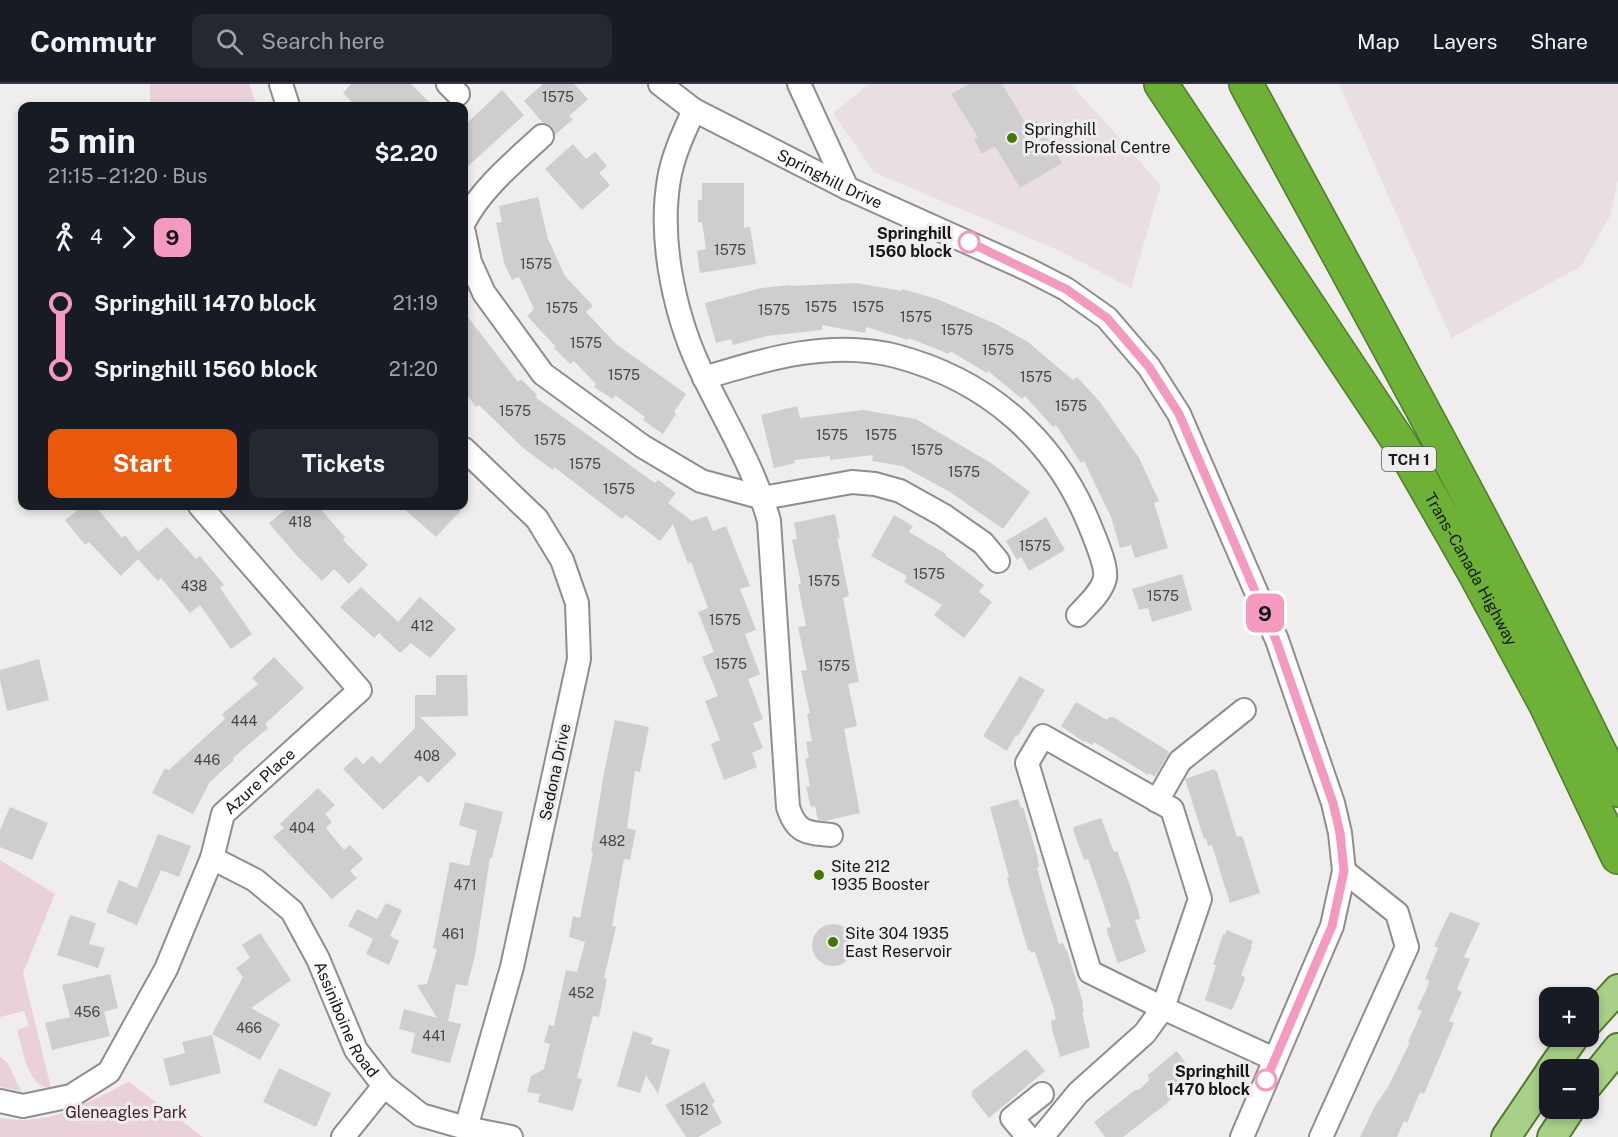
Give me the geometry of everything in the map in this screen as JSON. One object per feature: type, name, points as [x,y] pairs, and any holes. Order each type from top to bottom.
[{"type":"highway","name":"Trans-Canada Highway","points":[[1161,84],[1403,448],[1473,570],[1546,705],[1618,857]]},
{"type":"highway","name":"Trans-Canada Highway","points":[[1246,84],[1467,494],[1571,692],[1618,790]]},
{"type":"main road","points":[[1599,1010],[1618,989]]},
{"type":"main road","points":[[1599,1071],[1618,1048]]},
{"type":"main road","points":[[1506,1137],[1539,1088]]},
{"type":"main road","points":[[1552,1137],[1564,1119]]},
{"type":"street","name":"Springhill Drive","points":[[660,84],[694,110],[847,188],[1066,289],[1107,318],[1149,367],[1179,414],[1276,640],[1333,803],[1340,833],[1344,871],[1332,926],[1242,1137]]},
{"type":"street","points":[[799,84],[847,188]]},
{"type":"street","points":[[694,110],[680,142],[669,178],[666,224],[671,276],[684,332],[704,378],[737,439],[763,498],[769,521],[788,807],[792,819],[799,828],[808,833],[831,836]]},
{"type":"street","points":[[468,214],[495,180],[542,136]]},
{"type":"street","points":[[468,252],[484,293],[543,374],[642,446],[701,481],[763,498],[828,485],[852,482],[875,483],[900,491],[943,515],[983,543],[998,561]]},
{"type":"street","points":[[704,378],[762,360],[807,352],[854,350],[894,356],[969,384],[1000,405],[1031,433],[1058,465],[1082,507],[1098,545],[1105,577],[1100,590],[1078,615]]},
{"type":"street","name":"Sedona Drive","points":[[466,1128],[512,967],[579,659],[578,603],[562,560],[537,519],[468,453]]},
{"type":"street","name":"Azure Place","points":[[0,1101],[23,1106],[70,1096],[109,1072],[166,969],[212,858],[223,814],[360,690],[203,510]]},
{"type":"street","points":[[1157,801],[1180,761],[1244,710]]},
{"type":"street","points":[[1042,1137],[1078,1093],[1145,1033],[1163,1008],[1200,899],[1172,809],[1043,736],[1027,763],[1090,972],[1163,1008],[1274,1059]]},
{"type":"street","name":"Assiniboine Road","points":[[212,858],[255,879],[292,911],[318,959],[356,1050],[384,1086],[421,1115],[466,1128],[511,1137]]},
{"type":"street","points":[[1322,1137],[1407,947],[1397,913],[1344,871]]},
{"type":"street","points":[[343,1137],[384,1086]]},
{"type":"street","points":[[1028,1137],[1012,1118],[1042,1094]]},
{"type":"shaded area","points":[[869,84],[1071,84],[1161,185],[1131,288],[1062,252],[874,172],[833,113]]},
{"type":"shaded area","points":[[1339,84],[1618,84],[1618,180],[1610,216],[1581,266],[1451,338]]},
{"type":"green space","points":[[150,84],[249,84],[256,102],[150,102]]},
{"type":"green space","name":"Gleneagles Park","points":[[0,860],[55,894],[23,973],[51,1088],[36,1081],[27,1066],[17,1030],[29,1026],[24,1011],[0,1017]]},
{"type":"green space","name":"Gleneagles Park","points":[[0,1056],[8,1064],[21,1091],[0,1087]]},
{"type":"green space","name":"Gleneagles Park","points":[[129,1082],[203,1137],[0,1137],[0,1118],[18,1120],[52,1116],[82,1105]]},
{"type":"building","points":[[351,84],[411,84],[429,102],[352,102],[343,93]]},
{"type":"building","points":[[543,84],[574,84],[588,99],[569,116],[573,119],[555,135],[552,127],[543,123],[524,101]]},
{"type":"building","name":"Springhill Professional Centre","points":[[969,84],[1002,84],[1028,127],[1037,121],[1062,163],[1020,188],[995,146],[982,154],[974,140],[978,137],[951,94]]},
{"type":"building","points":[[502,90],[524,115],[468,166],[468,122]]},
{"type":"building","points":[[573,144],[586,159],[595,152],[607,166],[599,173],[610,185],[582,210],[545,169]]},
{"type":"building","points":[[702,183],[744,183],[744,228],[750,227],[756,264],[700,273],[697,251],[706,249],[702,222],[698,222],[698,200],[702,200]]},
{"type":"building","points":[[538,197],[548,239],[565,276],[593,306],[586,312],[616,344],[686,394],[663,434],[643,420],[645,417],[615,395],[613,399],[594,387],[596,384],[574,361],[570,364],[527,316],[534,309],[519,277],[512,280],[504,263],[496,223],[502,222],[499,206]]},
{"type":"building","points":[[856,283],[902,291],[902,289],[937,299],[996,324],[1028,342],[1073,380],[1077,377],[1100,402],[1139,458],[1159,501],[1154,503],[1168,548],[1135,558],[1131,545],[1120,548],[1111,517],[1084,461],[1081,463],[1056,425],[1053,427],[1025,396],[1022,399],[988,371],[987,373],[950,351],[949,354],[909,338],[908,340],[866,327],[865,333],[822,325],[822,330],[767,336],[733,345],[731,339],[716,343],[705,303],[761,288]]},
{"type":"building","points":[[468,317],[518,382],[521,379],[537,395],[535,397],[655,483],[658,480],[676,493],[668,503],[692,521],[707,516],[713,531],[726,526],[750,586],[740,589],[756,630],[745,634],[760,674],[748,679],[763,719],[753,723],[763,748],[752,753],[757,767],[724,780],[711,744],[720,740],[705,701],[718,696],[702,657],[714,652],[698,612],[708,608],[691,562],[688,564],[673,524],[660,541],[626,515],[622,519],[554,467],[553,470],[523,448],[479,405],[476,407],[468,396]]},
{"type":"building","points":[[797,406],[800,418],[863,410],[916,419],[991,463],[1030,492],[1003,529],[950,492],[902,466],[872,461],[873,455],[830,460],[830,456],[794,460],[795,463],[774,468],[761,415]]},
{"type":"building","points":[[78,510],[98,510],[122,538],[125,535],[138,552],[167,527],[196,559],[200,556],[224,585],[220,588],[252,634],[231,649],[200,605],[190,613],[161,578],[158,581],[138,559],[121,576],[89,542],[85,545],[65,520]]},
{"type":"building","points":[[285,510],[321,510],[345,537],[343,540],[368,565],[349,584],[334,569],[322,581],[269,523]]},
{"type":"building","points":[[406,510],[461,510],[436,537]]},
{"type":"building","points":[[835,514],[840,539],[837,537],[849,596],[843,598],[859,682],[848,684],[857,726],[844,729],[860,813],[824,821],[818,820],[815,806],[811,807],[806,787],[810,786],[805,759],[809,758],[806,742],[812,741],[807,714],[810,713],[801,671],[807,670],[798,627],[806,626],[798,584],[801,584],[792,540],[797,539],[794,523]]},
{"type":"building","points":[[894,515],[913,526],[909,532],[946,554],[984,585],[979,592],[992,602],[964,638],[934,615],[942,605],[904,582],[907,576],[871,556]]},
{"type":"building","points":[[1046,517],[1065,550],[1029,571],[1021,557],[1017,560],[1006,541]]},
{"type":"building","points":[[1182,574],[1192,610],[1152,622],[1148,608],[1139,610],[1132,589]]},
{"type":"building","points":[[361,587],[398,622],[420,597],[456,629],[430,658],[411,643],[400,653],[379,633],[374,638],[340,607]]},
{"type":"building","points":[[274,657],[304,688],[265,724],[268,728],[233,758],[234,760],[210,782],[193,814],[152,793],[165,768],[169,770],[225,719],[222,714],[258,684],[252,678]]},
{"type":"building","points":[[39,659],[49,700],[7,711],[0,670]]},
{"type":"building","points":[[436,675],[467,675],[468,716],[420,717],[457,754],[428,783],[420,775],[383,810],[343,769],[356,757],[363,764],[372,756],[380,764],[415,728],[415,695],[436,695]]},
{"type":"building","points":[[1020,676],[1045,690],[1007,751],[983,736]]},
{"type":"building","points":[[1076,702],[1107,720],[1113,717],[1168,751],[1155,777],[1094,742],[1092,745],[1084,742],[1061,726]]},
{"type":"building","points":[[615,720],[649,727],[640,772],[635,771],[627,828],[636,830],[630,860],[624,859],[612,926],[616,927],[604,978],[607,979],[599,1017],[593,1016],[577,1078],[582,1079],[573,1111],[538,1102],[540,1094],[527,1092],[531,1076],[544,1069],[550,1044],[544,1042],[549,1025],[554,1026],[566,970],[577,972],[585,942],[569,937],[573,916],[580,918]]},
{"type":"building","points":[[1214,769],[1217,772],[1237,837],[1243,838],[1260,893],[1230,903],[1212,845],[1208,846],[1206,838],[1204,839],[1185,779]]},
{"type":"building","points":[[318,788],[335,805],[325,814],[332,822],[326,828],[344,850],[350,845],[363,859],[350,871],[357,878],[332,899],[273,837],[284,828],[280,824]]},
{"type":"building","points":[[1018,799],[1021,808],[1023,807],[1038,859],[1039,867],[1037,868],[1059,944],[1063,943],[1067,950],[1083,1003],[1084,1012],[1082,1012],[1090,1047],[1060,1057],[1052,1029],[1051,1021],[1056,1019],[1053,1006],[1035,952],[1031,953],[1028,950],[1008,882],[1009,877],[990,807]]},
{"type":"building","points":[[465,802],[503,812],[492,858],[490,858],[475,956],[467,986],[456,984],[448,1021],[461,1024],[450,1063],[411,1053],[415,1033],[399,1029],[404,1009],[437,1018],[417,985],[427,984],[437,949],[433,948],[450,862],[469,866],[477,831],[459,825]]},
{"type":"building","points":[[10,807],[48,823],[32,860],[0,847],[0,830]]},
{"type":"building","points":[[1101,818],[1128,880],[1139,913],[1140,919],[1135,920],[1146,952],[1118,963],[1107,932],[1107,928],[1111,927],[1101,896],[1088,859],[1084,860],[1073,830],[1074,827]]},
{"type":"building","points":[[158,834],[191,846],[179,877],[161,870],[137,925],[106,912],[119,880],[137,888]]},
{"type":"building","points":[[386,903],[402,910],[390,936],[399,941],[389,965],[366,954],[373,939],[348,926],[357,909],[377,919]]},
{"type":"building","points":[[1450,912],[1480,923],[1464,957],[1470,959],[1457,989],[1462,992],[1449,1021],[1454,1023],[1424,1094],[1420,1092],[1407,1123],[1404,1121],[1397,1137],[1360,1137],[1410,1042],[1408,1042],[1422,1011],[1417,1009],[1428,986],[1429,980],[1425,979],[1438,948],[1434,946]]},
{"type":"building","points":[[70,915],[96,923],[89,944],[105,948],[98,968],[57,955]]},
{"type":"building","name":"Site 304 1935 East Reservoir","points":[[833,924],[848,930],[854,945],[848,960],[833,966],[818,960],[812,945],[818,930]]},
{"type":"building","points":[[1227,930],[1253,941],[1241,975],[1245,977],[1244,982],[1232,1010],[1205,1000],[1216,965],[1213,965],[1223,934]]},
{"type":"building","points":[[260,933],[291,980],[251,1008],[280,1024],[260,1060],[212,1034],[243,977],[236,968],[250,958],[242,945]]},
{"type":"building","points":[[110,974],[118,1008],[104,1012],[110,1036],[52,1050],[45,1023],[70,1017],[62,985]]},
{"type":"building","points":[[633,1031],[653,1038],[651,1044],[670,1050],[658,1094],[646,1075],[640,1093],[617,1086]]},
{"type":"building","points":[[212,1035],[221,1073],[170,1086],[163,1059],[185,1053],[182,1042]]},
{"type":"building","points":[[1026,1049],[1045,1071],[989,1118],[971,1095],[972,1091]]},
{"type":"building","points":[[1177,1051],[1194,1075],[1166,1104],[1123,1137],[1105,1137],[1094,1122],[1134,1091],[1140,1089],[1149,1080],[1148,1075]]},
{"type":"building","points":[[279,1068],[331,1093],[316,1127],[263,1102]]},
{"type":"building","points":[[704,1082],[715,1102],[712,1104],[722,1123],[698,1137],[686,1137],[665,1105]]},
{"type":"bus line","name":"9","points":[[969,242],[1066,289],[1107,318],[1149,367],[1179,414],[1276,640],[1333,803],[1340,833],[1344,871],[1332,926],[1266,1080]]},
{"type":"place","name":"Springhill Professional Centre","points":[[1012,138]]},
{"type":"place","name":"Springhill 1560 block","points":[[969,242]]},
{"type":"place","name":"Site 212 1935 Booster","points":[[819,875]]},
{"type":"place","name":"Site 304 1935 East Reservoir","points":[[833,942]]},
{"type":"place","name":"Springhill 1470 block","points":[[1266,1080]]}]
